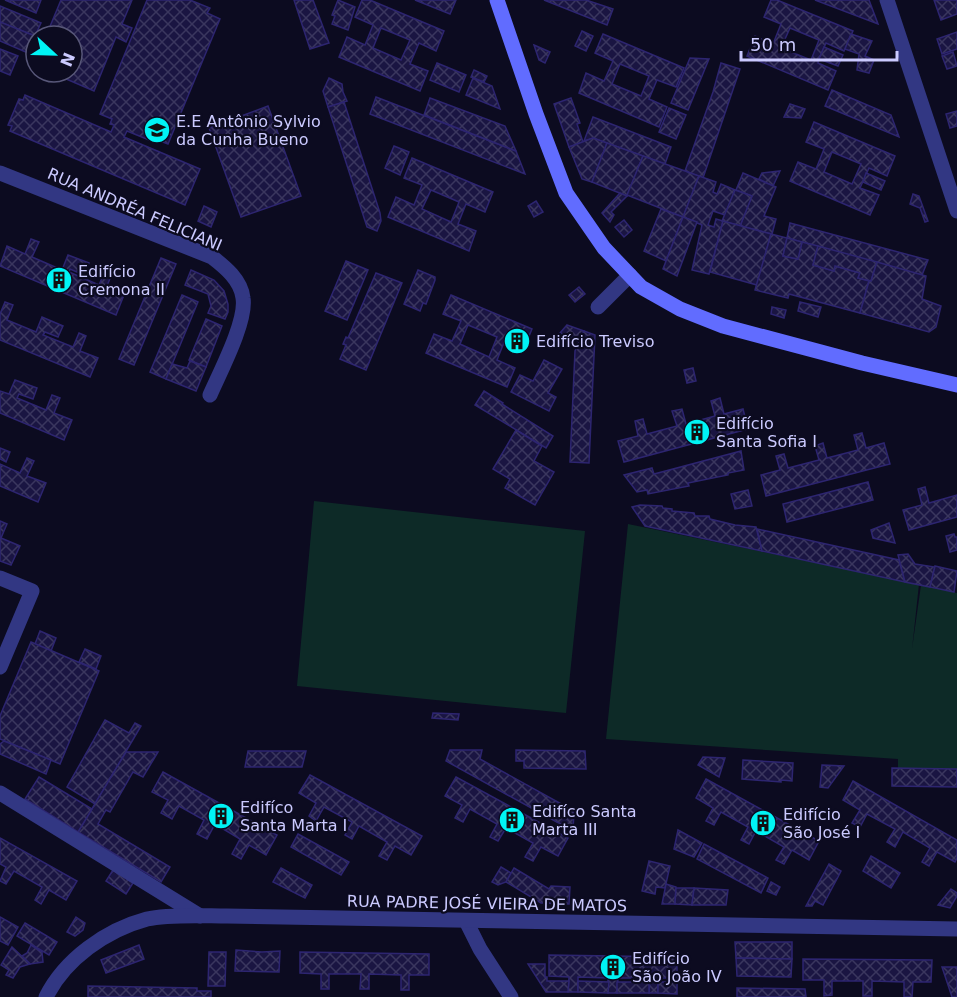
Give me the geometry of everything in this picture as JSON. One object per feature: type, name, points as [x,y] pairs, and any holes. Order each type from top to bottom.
[{"type":"street","points":[[497,0],[566,193],[604,248],[641,287],[681,309],[723,326],[862,363],[957,385]]},
{"type":"street","points":[[887,0],[957,211]]},
{"type":"street","name":"RUA ANDRÉA FELICIANI","points":[[0,172],[212,257],[225,267],[241,291],[243,308],[240,323],[210,395]]},
{"type":"street","points":[[598,307],[630,275]]},
{"type":"street","points":[[0,578],[32,591],[0,667]]},
{"type":"street","points":[[0,793],[200,916]]},
{"type":"street","name":"RUA PADRE JOSÉ VIEIRA DE MATOS","points":[[46,997],[53,982],[86,950],[111,934],[148,919],[200,916],[957,929]]},
{"type":"street","points":[[466,921],[480,949],[511,997]]},
{"type":"green space","points":[[314,501],[585,531],[566,713],[297,686]]},
{"type":"green space","points":[[628,524],[919,584],[912,649],[921,585],[957,593],[957,769],[898,768],[898,759],[606,739]]},
{"type":"building","points":[[5,0],[41,0],[36,13]]},
{"type":"building","points":[[61,0],[132,0],[122,24],[132,28],[126,42],[116,37],[94,91],[78,84],[84,84],[84,24],[51,24]]},
{"type":"building","points":[[147,0],[190,0],[210,8],[207,13],[220,19],[168,144],[155,139],[154,142],[127,131],[124,137],[200,169],[185,205],[10,131],[12,126],[8,125],[19,99],[23,100],[25,95],[111,132],[114,125],[110,124],[112,119],[100,114]]},
{"type":"building","points":[[294,0],[313,0],[329,43],[310,49]]},
{"type":"building","points":[[338,0],[355,7],[348,30],[332,24],[335,16],[332,15]]},
{"type":"building","points":[[362,0],[370,0],[444,31],[436,51],[419,43],[410,64],[428,71],[420,91],[339,57],[347,37],[365,45],[373,25],[355,17]],"holes":[[[381,28],[410,40],[401,60],[373,48]]]},
{"type":"building","points":[[415,0],[456,0],[450,14]]},
{"type":"building","points":[[544,0],[586,0],[613,9],[607,25]]},
{"type":"building","points":[[771,0],[777,0],[853,31],[844,51],[826,43],[819,59],[818,63],[836,71],[828,90],[747,56],[755,36],[773,44],[781,24],[764,17]],"holes":[[[790,28],[819,40],[811,60],[781,48]]]},
{"type":"building","points":[[815,0],[869,0],[878,24]]},
{"type":"building","points":[[934,0],[957,0],[957,14],[941,20]]},
{"type":"building","points":[[0,6],[41,23],[24,24],[24,32],[0,22]]},
{"type":"building","points":[[0,22],[24,32],[24,51],[0,41]]},
{"type":"building","points":[[582,31],[593,36],[586,51],[575,46]]},
{"type":"building","points":[[957,32],[957,49],[942,54],[937,39]]},
{"type":"building","points":[[603,34],[684,68],[676,87],[657,80],[649,99],[667,107],[659,127],[579,93],[586,73],[604,81],[613,61],[595,53]],"holes":[[[620,64],[649,76],[641,96],[612,84]]]},
{"type":"building","points":[[851,34],[872,41],[865,56],[874,60],[869,73],[857,70],[859,54],[845,49]]},
{"type":"building","points":[[534,45],[550,52],[545,63],[539,60]]},
{"type":"building","points":[[824,47],[843,55],[838,66],[819,59]]},
{"type":"building","points":[[0,49],[18,56],[10,75],[0,71]]},
{"type":"building","points":[[953,52],[957,66],[947,69],[942,56]]},
{"type":"building","points":[[690,58],[709,59],[688,110],[671,103]]},
{"type":"building","points":[[437,63],[466,75],[459,92],[430,80]]},
{"type":"building","points":[[721,63],[740,69],[703,178],[685,171]]},
{"type":"building","points":[[474,70],[487,76],[484,82],[471,77]]},
{"type":"building","points":[[329,78],[342,84],[347,101],[328,107],[323,91]]},
{"type":"building","points":[[473,78],[492,86],[500,109],[466,95]]},
{"type":"building","points":[[832,90],[891,115],[899,137],[825,106]]},
{"type":"building","points":[[376,97],[516,151],[525,174],[370,114]]},
{"type":"building","points":[[430,98],[505,126],[516,151],[424,115]]},
{"type":"building","points":[[571,98],[580,123],[577,124],[583,142],[569,147],[554,104]]},
{"type":"building","points":[[344,102],[380,213],[381,221],[377,231],[367,227],[328,107]]},
{"type":"building","points":[[790,104],[805,109],[801,118],[784,117]]},
{"type":"building","points":[[268,106],[301,196],[241,217],[209,128]]},
{"type":"building","points":[[669,108],[686,115],[676,139],[659,132]]},
{"type":"building","points":[[957,111],[957,126],[950,128],[946,114]]},
{"type":"building","points":[[593,117],[671,147],[665,164],[593,138],[584,141]]},
{"type":"building","points":[[814,122],[895,156],[887,176],[869,168],[860,188],[879,195],[870,215],[790,181],[798,162],[816,169],[824,149],[806,142]],"holes":[[[832,152],[861,164],[852,184],[824,172]]]},
{"type":"building","points":[[593,138],[607,143],[592,182],[582,179],[569,147]]},
{"type":"building","points":[[607,143],[643,156],[627,196],[592,182]]},
{"type":"building","points":[[394,146],[409,152],[400,175],[385,168]]},
{"type":"building","points":[[643,156],[699,176],[683,217],[627,195]]},
{"type":"building","points":[[412,158],[493,192],[485,212],[466,204],[458,224],[476,231],[469,251],[388,217],[396,197],[414,205],[422,185],[404,178]],"holes":[[[431,190],[459,202],[451,222],[422,209]]]},
{"type":"building","points":[[780,171],[773,186],[759,179],[762,173]]},
{"type":"building","points":[[743,173],[776,187],[764,216],[776,219],[772,234],[740,226],[752,196],[736,190]]},
{"type":"building","points":[[866,173],[885,181],[881,190],[863,182]]},
{"type":"building","points":[[699,176],[716,182],[713,192],[717,194],[721,184],[735,190],[725,215],[713,211],[708,225],[714,227],[716,219],[723,221],[709,274],[692,270],[702,225],[683,217]]},
{"type":"building","points":[[735,190],[752,196],[740,226],[722,221]]},
{"type":"building","points":[[620,193],[627,196],[611,212],[614,215],[610,222],[602,213]]},
{"type":"building","points":[[913,194],[919,196],[928,221],[925,222],[920,208],[910,204]]},
{"type":"building","points":[[536,201],[543,212],[534,217],[528,206]]},
{"type":"building","points":[[204,206],[217,212],[211,227],[198,221]]},
{"type":"building","points":[[661,209],[683,217],[666,261],[644,251]]},
{"type":"building","points":[[683,217],[697,222],[677,276],[663,269]]},
{"type":"building","points":[[624,220],[632,230],[624,237],[615,227]]},
{"type":"building","points":[[723,221],[771,234],[757,285],[710,272]]},
{"type":"building","points":[[790,223],[928,260],[922,275],[787,238]]},
{"type":"building","points":[[771,234],[787,238],[783,256],[798,259],[802,242],[818,246],[813,265],[834,271],[835,266],[860,273],[858,278],[869,281],[860,313],[789,294],[788,298],[755,290]]},
{"type":"building","points":[[787,238],[802,242],[798,259],[783,256]]},
{"type":"building","name":"Edifício Cremona II","points":[[31,239],[39,242],[32,257],[62,270],[68,255],[89,263],[84,275],[70,269],[69,272],[99,285],[105,271],[112,274],[106,288],[124,295],[116,315],[0,266],[7,246],[25,254]]},
{"type":"building","points":[[818,246],[877,262],[871,281],[858,278],[860,273],[835,266],[834,271],[813,265]]},
{"type":"building","points":[[161,258],[176,264],[134,365],[119,359]]},
{"type":"building","points":[[346,261],[368,270],[347,320],[325,311]]},
{"type":"building","points":[[877,262],[926,276],[922,299],[941,306],[936,327],[929,332],[860,313]]},
{"type":"building","points":[[191,270],[214,280],[224,291],[228,304],[225,319],[208,313],[211,306],[208,294],[185,285]]},
{"type":"building","points":[[418,270],[435,277],[426,304],[423,303],[420,311],[404,304]]},
{"type":"building","points":[[376,273],[402,283],[366,370],[340,359],[346,345],[343,344],[346,337],[348,338]]},
{"type":"building","points":[[579,287],[585,294],[575,302],[569,295]]},
{"type":"building","points":[[182,295],[198,302],[166,379],[150,372]]},
{"type":"building","name":"Edifício Treviso","points":[[451,295],[532,329],[524,348],[505,340],[497,360],[515,368],[507,387],[426,353],[434,334],[452,341],[461,321],[443,314]],"holes":[[[468,325],[497,337],[489,357],[460,344]]]},
{"type":"building","points":[[5,302],[13,305],[7,320],[36,332],[42,317],[63,326],[58,337],[45,332],[43,335],[73,347],[79,333],[86,336],[80,351],[98,358],[90,377],[0,340],[0,314]]},
{"type":"building","points":[[800,302],[821,307],[818,317],[798,311]]},
{"type":"building","points":[[772,307],[786,310],[784,318],[771,314]]},
{"type":"building","points":[[206,319],[222,326],[206,367],[189,360]]},
{"type":"building","points":[[567,325],[584,331],[580,342],[560,333]]},
{"type":"building","points":[[584,331],[595,335],[589,463],[570,462],[575,351]]},
{"type":"building","points":[[544,360],[562,369],[548,393],[556,397],[549,411],[511,392],[520,375],[533,381]]},
{"type":"building","points":[[190,361],[206,367],[196,391],[166,379],[172,364],[187,368]]},
{"type":"building","points":[[693,368],[696,381],[687,383],[684,370]]},
{"type":"building","points":[[15,380],[37,388],[33,399],[19,394],[17,398],[46,410],[52,395],[60,398],[54,413],[72,420],[64,440],[0,413],[0,391],[9,394]]},
{"type":"building","points":[[484,391],[553,436],[546,448],[475,405]]},
{"type":"building","name":"Edifício Santa Sofia I","points":[[720,398],[724,414],[743,409],[748,429],[624,462],[618,441],[638,436],[635,421],[643,419],[647,434],[677,426],[672,411],[682,409],[686,424],[715,416],[711,401]]},
{"type":"building","points":[[516,430],[542,446],[534,461],[554,472],[535,505],[505,488],[510,479],[493,469]]},
{"type":"building","points":[[862,433],[866,448],[884,443],[890,464],[766,496],[761,475],[780,470],[776,456],[784,454],[788,468],[819,460],[815,446],[823,443],[827,458],[858,450],[854,435]]},
{"type":"building","points":[[0,448],[10,452],[6,462],[0,459]]},
{"type":"building","points":[[741,451],[744,470],[688,483],[689,486],[648,494],[647,490],[637,492],[624,475],[652,468],[654,474]]},
{"type":"building","points":[[27,458],[34,461],[27,476],[46,483],[38,502],[0,486],[0,464],[20,473]]},
{"type":"building","points":[[868,482],[873,500],[787,522],[783,504]]},
{"type":"building","points":[[925,487],[929,503],[957,495],[957,517],[909,530],[903,510],[922,505],[918,489]]},
{"type":"building","points":[[748,490],[752,506],[735,509],[731,494]]},
{"type":"building","points":[[662,506],[672,511],[694,513],[695,516],[709,516],[710,519],[735,525],[756,527],[762,551],[645,526],[632,507]]},
{"type":"building","points":[[0,521],[7,524],[1,538],[20,546],[11,565],[0,561]]},
{"type":"building","points":[[889,523],[895,543],[873,538],[871,530]]},
{"type":"building","points":[[757,529],[899,560],[905,582],[762,551]]},
{"type":"building","points":[[954,534],[957,537],[957,550],[950,552],[946,536]]},
{"type":"building","points":[[908,554],[915,564],[935,567],[930,587],[905,582],[898,555]]},
{"type":"building","points":[[935,566],[957,571],[954,592],[930,587]]},
{"type":"building","points":[[40,631],[56,638],[51,651],[35,644]]},
{"type":"building","points":[[31,642],[99,671],[60,764],[0,739],[0,716]]},
{"type":"building","points":[[85,649],[101,656],[96,669],[79,662]]},
{"type":"building","points":[[433,713],[459,714],[458,720],[432,718]]},
{"type":"building","points":[[105,720],[129,733],[135,723],[141,726],[95,804],[67,787]]},
{"type":"building","points":[[4,741],[51,760],[46,774],[0,754],[0,744]]},
{"type":"building","points":[[450,750],[482,750],[480,759],[574,811],[573,831],[446,761]]},
{"type":"building","points":[[516,750],[585,751],[586,769],[524,768],[524,761],[516,761]]},
{"type":"building","points":[[248,751],[306,751],[302,767],[245,767]]},
{"type":"building","points":[[126,752],[158,752],[143,777],[133,772],[110,812],[106,810],[98,824],[170,867],[161,882],[78,832]]},
{"type":"building","points":[[703,757],[725,758],[719,777],[698,765]]},
{"type":"building","points":[[743,760],[793,763],[792,781],[742,779]]},
{"type":"building","points":[[822,765],[844,766],[828,788],[820,787]]},
{"type":"building","points":[[892,768],[957,769],[957,787],[892,786]]},
{"type":"building","name":"Edifíco Santa Marta I","points":[[163,772],[277,835],[266,855],[249,845],[241,859],[232,854],[240,839],[215,824],[207,839],[197,834],[204,820],[179,806],[172,819],[161,813],[168,800],[152,792]]},
{"type":"building","points":[[310,775],[422,836],[411,855],[395,846],[387,860],[379,856],[387,842],[359,826],[352,839],[345,835],[352,822],[324,807],[316,821],[309,816],[316,803],[299,793]]},
{"type":"building","points":[[39,777],[92,809],[78,832],[25,799]]},
{"type":"building","name":"Edifíco Santa Marta III","points":[[456,777],[568,838],[558,856],[541,847],[533,861],[525,857],[533,843],[506,828],[498,841],[490,837],[497,824],[470,809],[463,822],[455,818],[462,805],[445,796]]},
{"type":"building","name":"Edifício São José I","points":[[706,779],[819,841],[809,860],[792,850],[784,864],[776,860],[784,847],[756,831],[749,844],[741,840],[748,827],[721,812],[714,825],[706,821],[713,808],[696,798]]},
{"type":"building","points":[[853,781],[957,840],[955,862],[937,852],[929,866],[922,862],[930,848],[903,832],[895,847],[887,842],[895,829],[867,814],[860,827],[852,823],[860,810],[843,800]]},
{"type":"building","points":[[678,830],[702,843],[694,857],[674,849]]},
{"type":"building","points":[[298,834],[349,862],[341,875],[291,847]]},
{"type":"building","points":[[0,838],[77,881],[66,900],[49,890],[41,904],[35,900],[42,887],[14,871],[6,884],[0,881],[6,867],[0,864]]},
{"type":"building","points":[[704,844],[768,878],[761,893],[697,859]]},
{"type":"building","points":[[871,856],[900,873],[891,888],[863,871]]},
{"type":"building","points":[[649,861],[670,866],[665,888],[656,887],[655,894],[642,891]]},
{"type":"building","points":[[829,864],[841,871],[823,905],[815,901],[812,906],[806,906]]},
{"type":"building","points":[[501,867],[511,873],[506,882],[498,885],[492,882]]},
{"type":"building","points":[[281,868],[312,885],[305,898],[273,882]]},
{"type":"building","points":[[514,868],[549,889],[551,886],[570,887],[569,904],[541,903],[506,882]]},
{"type":"building","points":[[113,870],[133,883],[126,894],[106,881]]},
{"type":"building","points":[[771,882],[780,887],[776,895],[767,891]]},
{"type":"building","points":[[666,884],[676,887],[675,904],[662,904]]},
{"type":"building","points":[[676,888],[694,888],[692,905],[675,904]]},
{"type":"building","points":[[694,888],[728,890],[726,905],[692,905]]},
{"type":"building","points":[[951,889],[957,893],[957,896],[950,908],[938,905]]},
{"type":"building","points":[[0,917],[18,927],[8,945],[0,941]]},
{"type":"building","points":[[76,917],[85,923],[83,930],[75,936],[67,932]]},
{"type":"building","points":[[25,923],[57,942],[49,955],[17,936]]},
{"type":"building","points":[[735,942],[792,942],[792,959],[736,958]]},
{"type":"building","points":[[31,945],[42,952],[43,962],[30,964],[22,956],[27,953]]},
{"type":"building","points":[[139,945],[144,959],[106,973],[101,960]]},
{"type":"building","points":[[12,947],[30,964],[20,967],[13,978],[6,975],[9,970],[1,965]]},
{"type":"building","points":[[236,950],[280,951],[279,972],[235,971]]},
{"type":"building","points":[[209,952],[226,952],[225,986],[208,986]]},
{"type":"building","points":[[300,952],[429,954],[429,975],[409,975],[409,990],[401,990],[401,975],[369,974],[369,989],[360,989],[361,974],[329,974],[329,989],[321,989],[321,974],[300,973]]},
{"type":"building","name":"Edifício São João IV","points":[[549,955],[677,957],[677,978],[658,978],[658,993],[649,993],[650,978],[618,978],[617,993],[608,993],[608,978],[578,977],[578,992],[568,992],[569,977],[549,976]]},
{"type":"building","points":[[736,958],[792,959],[791,977],[737,976]]},
{"type":"building","points":[[803,959],[932,960],[931,982],[913,982],[912,997],[904,997],[904,982],[872,981],[872,996],[863,996],[863,981],[832,981],[832,995],[824,996],[824,980],[803,980]]},
{"type":"building","points":[[528,964],[545,964],[547,981],[569,981],[568,992],[546,992]]},
{"type":"building","points":[[942,967],[957,967],[957,997],[952,997]]},
{"type":"building","points":[[578,981],[609,982],[608,993],[578,992]]},
{"type":"building","points":[[617,982],[649,982],[649,993],[617,993]]},
{"type":"building","points":[[658,982],[677,982],[677,994],[658,993]]},
{"type":"building","points":[[88,986],[197,988],[197,991],[211,991],[211,997],[88,997]]},
{"type":"building","points":[[737,988],[805,989],[806,997],[737,997]]},
{"type":"place","name":"E.E Antônio Sylvio da Cunha Bueno","points":[[157,130]]},
{"type":"place","name":"Edifício Cremona II","points":[[59,280]]},
{"type":"place","name":"Edifício Treviso","points":[[517,341]]},
{"type":"place","name":"Edifício Santa Sofia I","points":[[697,432]]},
{"type":"place","name":"Edifíco Santa Marta I","points":[[221,816]]},
{"type":"place","name":"Edifíco Santa Marta III","points":[[512,820]]},
{"type":"place","name":"Edifício São José I","points":[[763,823]]},
{"type":"place","name":"Edifício São João IV","points":[[613,967]]}]
